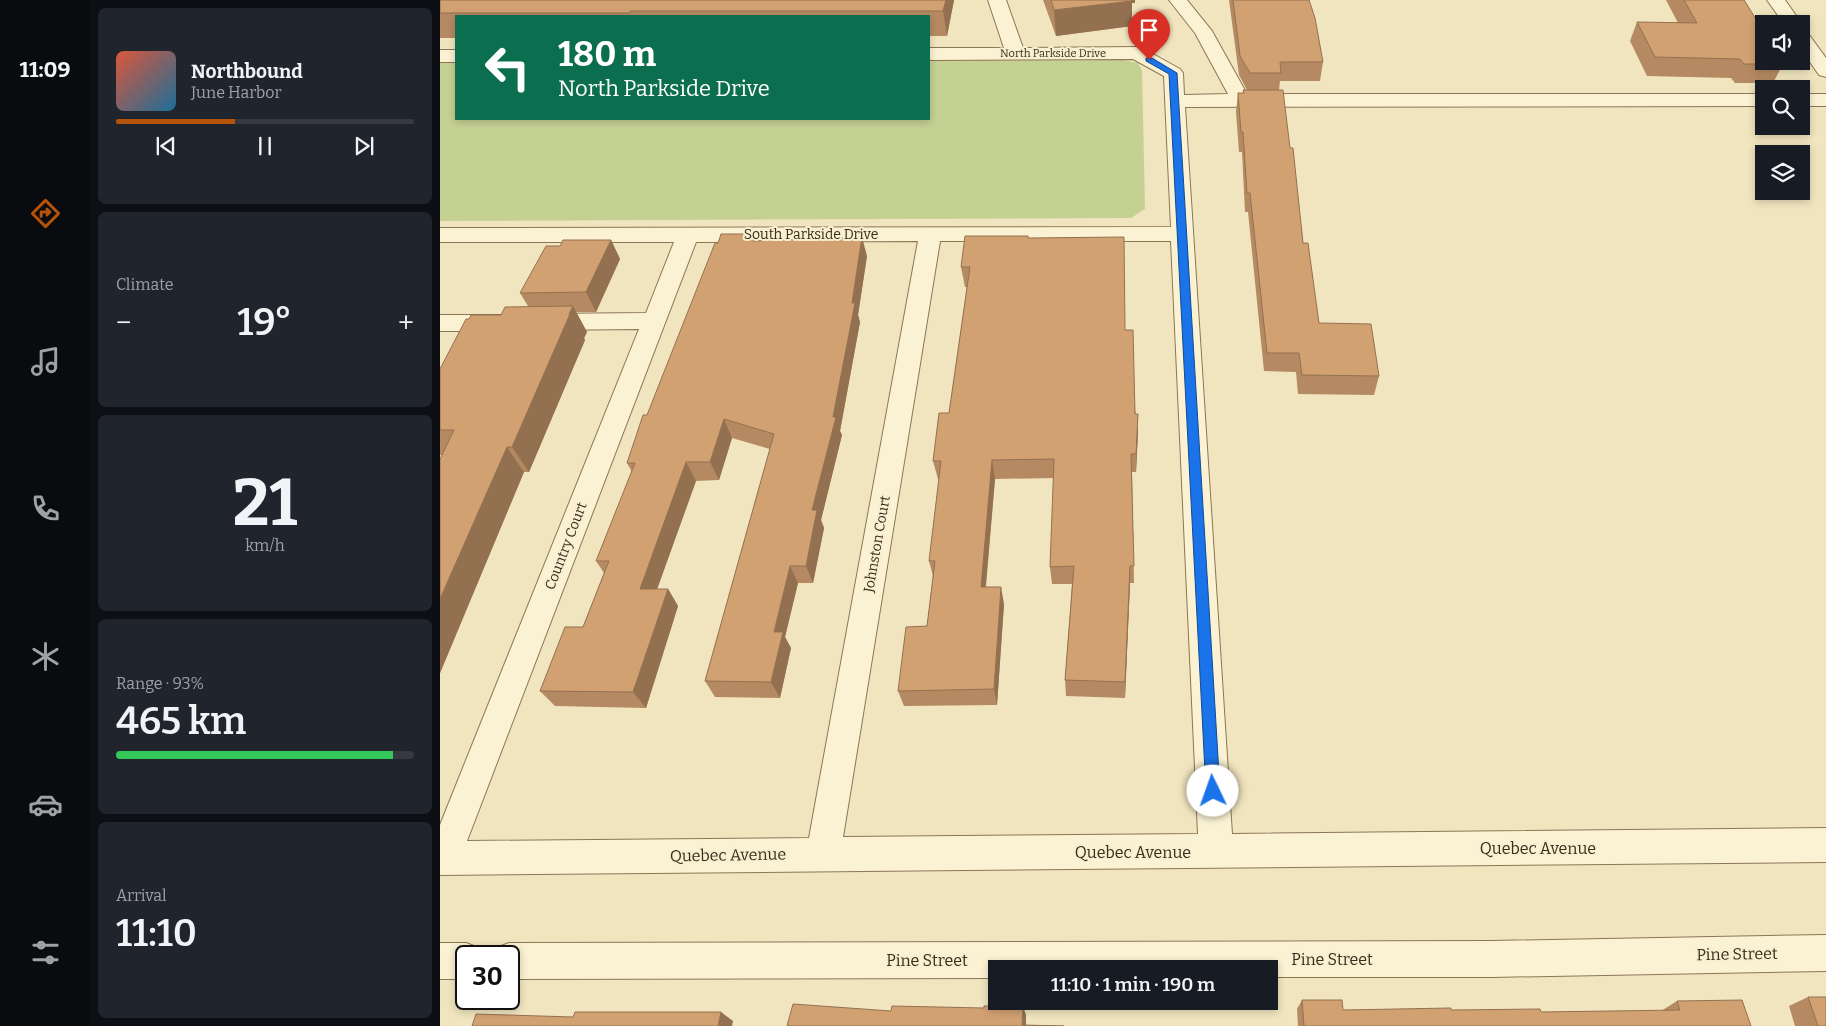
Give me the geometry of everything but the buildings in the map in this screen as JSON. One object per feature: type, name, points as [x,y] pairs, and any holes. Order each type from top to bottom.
[{"type":"street","points":[[997,0],[1016,53]]},
{"type":"street","points":[[1178,0],[1203,31],[1241,100]]},
{"type":"street","points":[[1776,0],[1787,15]]},
{"type":"street","points":[[1810,49],[1826,71]]},
{"type":"street","name":"North Parkside Drive","points":[[930,54],[1137,53],[1173,73],[1174,100]]},
{"type":"street","points":[[440,56],[455,56]]},
{"type":"street","points":[[1216,851],[1174,100],[1755,100]]},
{"type":"street","points":[[1810,100],[1826,100]]},
{"type":"street","name":"Johnston Court","points":[[824,854],[930,234]]},
{"type":"street","name":"South Parkside Drive","points":[[440,235],[1182,234]]},
{"type":"street","name":"Country Court","points":[[442,858],[688,235]]},
{"type":"street","points":[[440,323],[654,321]]},
{"type":"street","points":[[457,347],[470,323]]},
{"type":"street","name":"Quebec Avenue","points":[[442,858],[1826,845]]},
{"type":"street","name":"Pine Street","points":[[520,961],[1471,959],[1826,953]]},
{"type":"street","points":[[440,961],[455,961]]},
{"type":"green space","points":[[930,60],[1123,60],[1138,63],[1142,71],[1145,209],[1131,218],[440,221],[440,61],[455,61],[455,120],[930,120]]},
{"type":"route","points":[[1149,60],[1173,73],[1213,791]]}]
